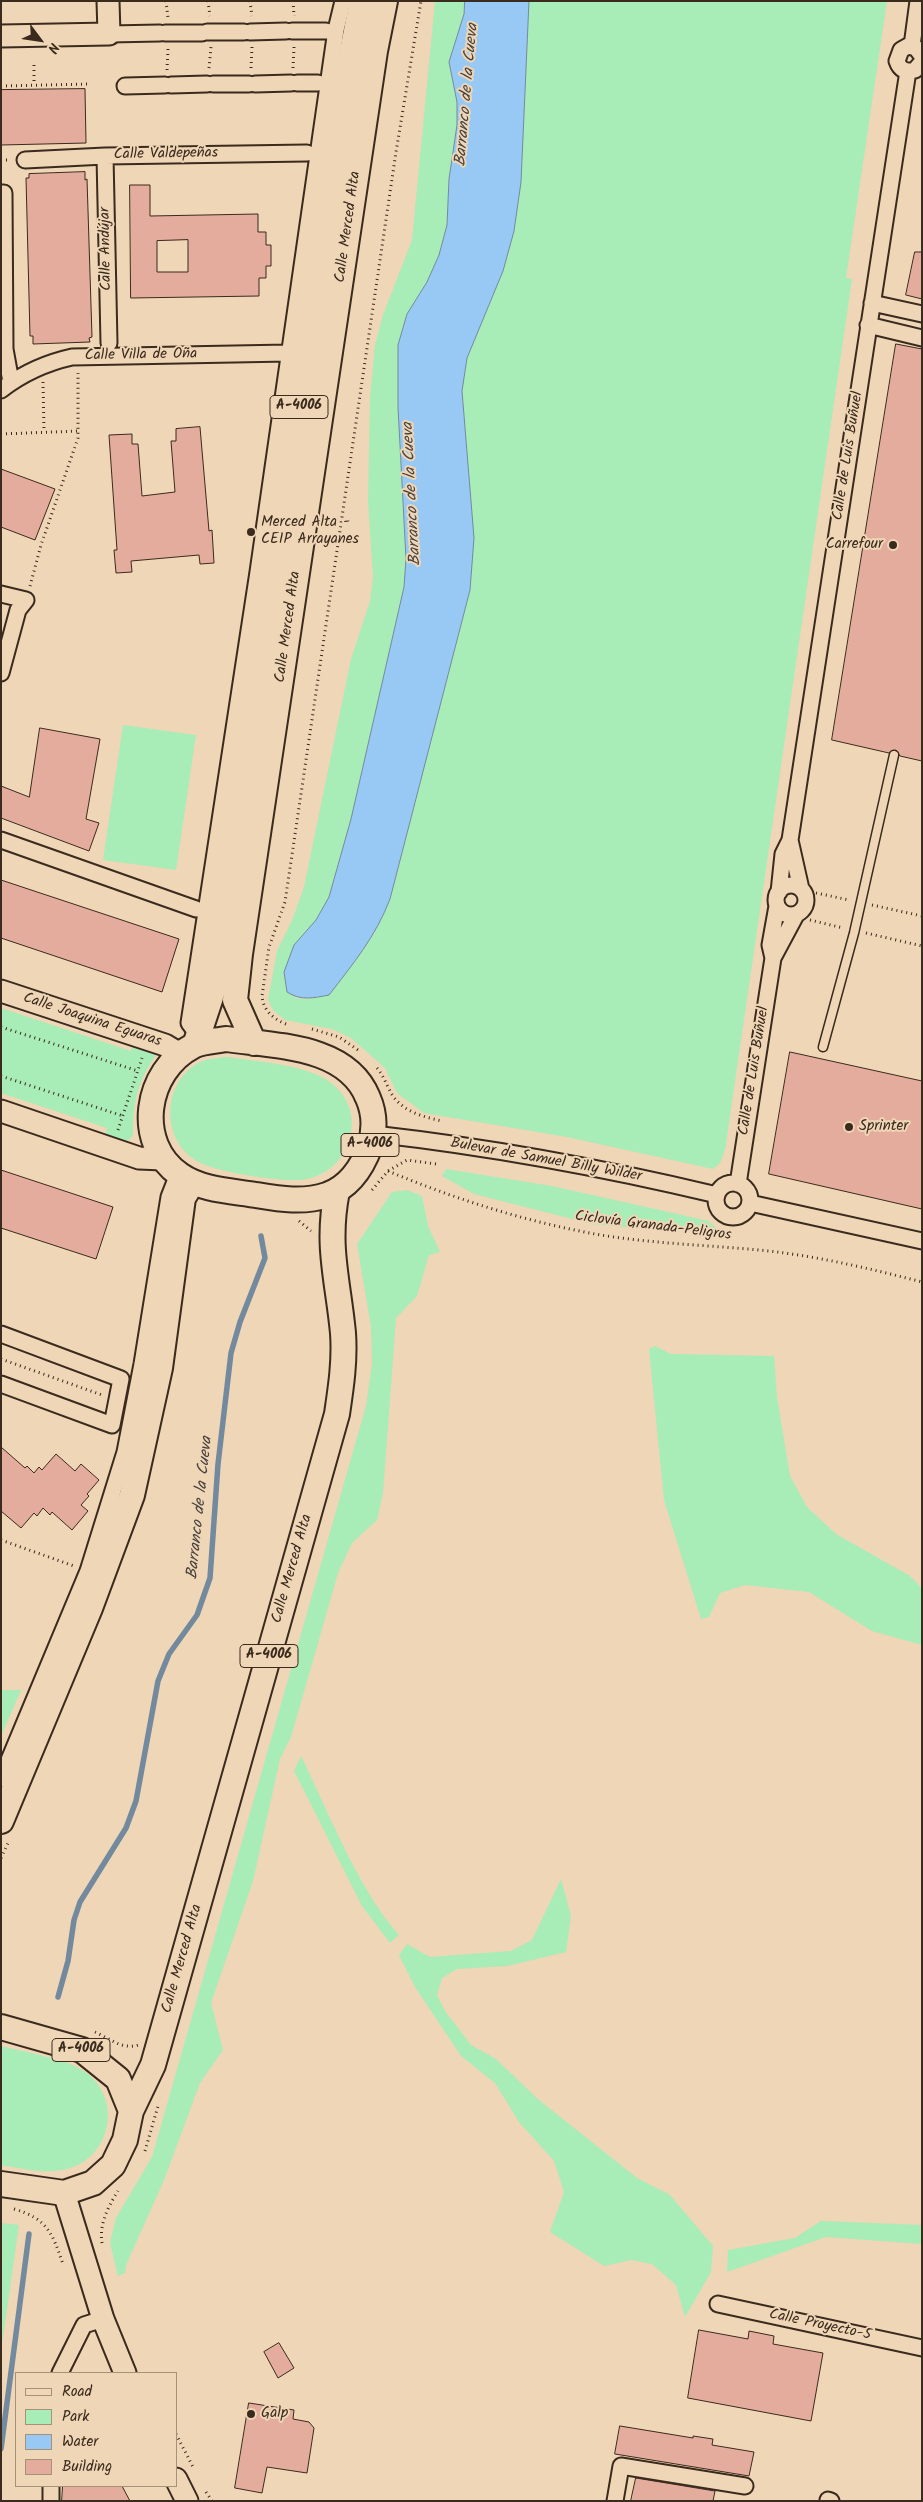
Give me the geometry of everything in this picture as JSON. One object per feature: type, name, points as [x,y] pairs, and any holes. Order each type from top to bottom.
[{"type":"main road","name":"Calle Merced Alta","points":[[191,1045],[211,997],[352,51],[362,1]]},
{"type":"main road","name":"Calle Merced Alta","points":[[254,1043],[235,1000],[240,954],[373,61],[385,1]]},
{"type":"main road","name":"A-4006","points":[[226,1039],[254,1043],[318,1054],[347,1068],[363,1085],[372,1107],[374,1134],[366,1157],[354,1177],[337,1191],[313,1200],[289,1200],[178,1172],[152,1132],[149,1109],[155,1088],[167,1068],[191,1045],[226,1039]]},
{"type":"main road","points":[[1,1821],[90,1608],[132,1495],[160,1368],[183,1198],[178,1172]]},
{"type":"main road","name":"Calle Merced Alta","points":[[131,2111],[153,2065],[161,2039],[337,1414],[344,1370],[343,1334],[331,1239],[332,1214],[337,1191]]},
{"type":"main road","name":"A-4006","points":[[1,2027],[82,2050],[118,2079],[131,2111],[125,2140],[113,2165],[93,2183],[64,2192],[1,2184]]},
{"type":"street","points":[[108,1],[109,34]]},
{"type":"street","points":[[191,1045],[189,1023],[336,30],[343,1]]},
{"type":"street","points":[[919,8],[917,51],[901,50],[897,57],[901,68],[908,71],[915,70],[922,62]]},
{"type":"street","points":[[1,36],[326,31]]},
{"type":"street","name":"Calle de Luis Buñuel","points":[[738,1184],[773,958],[770,945],[783,854],[790,840],[908,71]]},
{"type":"street","points":[[126,86],[318,84]]},
{"type":"street","name":"Calle Valdepeñas","points":[[25,160],[106,156],[307,153]]},
{"type":"street","name":"Calle Andújar","points":[[106,156],[110,343]]},
{"type":"street","points":[[1,193],[4,193],[6,386]]},
{"type":"street","points":[[872,303],[922,314]]},
{"type":"street","points":[[868,326],[922,338]]},
{"type":"street","name":"Calle Villa de Oña","points":[[6,386],[46,363],[72,357],[288,353]]},
{"type":"street","points":[[1,594],[26,600],[18,610],[1,673]]},
{"type":"street","points":[[1,840],[196,909]]},
{"type":"street","name":"Calle de Luis Buñuel","points":[[790,840],[806,890]]},
{"type":"street","points":[[792,885],[806,890],[806,905],[801,917],[783,913],[778,899],[792,885]]},
{"type":"street","name":"Calle de Luis Buñuel","points":[[773,958],[801,917]]},
{"type":"street","name":"Calle Joaquina Eguaras","points":[[1,991],[165,1045],[191,1045]]},
{"type":"street","points":[[1,1112],[178,1172],[169,1196],[142,1364],[125,1452],[88,1571],[1,1779]]},
{"type":"street","name":"Bulevar de Samuel Billy Wilder","points":[[374,1134],[439,1142],[562,1162],[717,1195]]},
{"type":"street","points":[[726,1184],[738,1184],[749,1192],[750,1203],[745,1212],[735,1217],[729,1217],[720,1211],[716,1200],[717,1195],[726,1184]]},
{"type":"street","points":[[750,1203],[922,1241]]},
{"type":"street","points":[[1,1334],[121,1378],[112,1425],[1,1384]]},
{"type":"street","points":[[64,2192],[103,2319],[125,2372]]},
{"type":"street","name":"Calle Proyecto-5","points":[[718,2304],[922,2348]]},
{"type":"street","points":[[60,2372],[84,2325],[103,2319]]},
{"type":"street","points":[[615,2501],[621,2466],[745,2486]]},
{"type":"street","points":[[178,2483],[188,2501]]},
{"type":"street","points":[[50,2501],[51,2487]]},
{"type":"lane","points":[[824,1047],[854,933],[894,754]]},
{"type":"path","points":[[16,1],[16,6]]},
{"type":"path","points":[[294,1026],[284,1024],[270,1014],[263,1004],[262,996],[269,947],[285,902],[394,162],[421,1]]},
{"type":"path","points":[[34,64],[34,85]]},
{"type":"path","points":[[1,86],[89,84]]},
{"type":"path","points":[[26,600],[41,545],[79,431],[78,369]]},
{"type":"path","points":[[43,377],[44,432]]},
{"type":"path","points":[[1,434],[79,431]]},
{"type":"path","points":[[806,890],[855,901]]},
{"type":"path","points":[[867,904],[922,916]]},
{"type":"path","points":[[801,917],[848,929]]},
{"type":"path","points":[[860,932],[922,946]]},
{"type":"path","points":[[1,1027],[138,1071]]},
{"type":"path","points":[[304,1028],[339,1037],[364,1054]]},
{"type":"path","points":[[118,1131],[144,1052]]},
{"type":"path","points":[[375,1066],[394,1097],[402,1106],[420,1116],[442,1121]]},
{"type":"path","points":[[1,1076],[123,1116]]},
{"type":"path","points":[[367,1194],[388,1171],[407,1160],[436,1164]]},
{"type":"path","name":"Ciclovía Granada-Peligros","points":[[388,1171],[457,1198],[559,1227],[648,1241],[771,1252],[876,1270],[922,1282]]},
{"type":"path","points":[[1,1359],[117,1401]]},
{"type":"path","points":[[1,1540],[75,1566]]},
{"type":"path","points":[[10,2207],[33,2215],[48,2228],[65,2270]]},
{"type":"green space","points":[[435,1],[465,1],[464,14],[449,62],[457,102],[457,125],[449,179],[447,225],[439,255],[427,282],[407,314],[398,345],[398,407],[406,559],[404,587],[351,819],[329,897],[316,920],[294,945],[296,998],[306,999],[329,995],[363,949],[378,925],[390,899],[470,590],[474,538],[462,391],[467,358],[503,271],[514,231],[521,182],[529,1],[887,1],[846,278],[852,279],[725,1150],[720,1163],[713,1169],[567,1137],[424,1113],[397,1093],[385,1068],[351,1038],[332,1029],[285,1020],[273,1010],[268,1000],[277,951],[293,918],[304,887],[351,659],[370,601],[373,577],[368,501],[370,398],[375,345],[383,315],[412,240]]},
{"type":"green space","points":[[123,725],[196,735],[176,870],[103,860]]},
{"type":"green space","points":[[1,1008],[131,1051],[134,1044],[158,1052],[145,1073],[135,1102],[133,1136],[123,1142],[113,1140],[105,1137],[107,1128],[1,1093]]},
{"type":"green space","points":[[228,1057],[295,1067],[320,1076],[330,1082],[343,1095],[350,1110],[352,1126],[349,1142],[342,1156],[330,1168],[316,1176],[288,1180],[230,1172],[195,1160],[184,1151],[176,1139],[170,1112],[176,1086],[184,1074],[195,1065],[211,1059]]},
{"type":"green space","points":[[446,1169],[552,1186],[709,1221],[721,1233],[656,1230],[592,1224],[474,1194],[442,1176]]},
{"type":"green space","points":[[407,1190],[422,1196],[428,1226],[440,1252],[429,1255],[417,1296],[396,1318],[383,1493],[377,1520],[352,1543],[338,1573],[291,1737],[280,1759],[253,1881],[211,2003],[223,2050],[200,2083],[164,2180],[126,2265],[125,2273],[118,2276],[110,2243],[116,2218],[152,2157],[366,1406],[372,1364],[371,1327],[357,1244],[392,1192]]},
{"type":"green space","points":[[655,1346],[671,1354],[774,1356],[777,1397],[790,1476],[807,1507],[836,1534],[910,1576],[922,1588],[922,1645],[872,1631],[809,1592],[745,1585],[720,1593],[709,1617],[701,1619],[664,1500],[649,1349]]},
{"type":"green space","points":[[1,1690],[21,1690],[1,1736]]},
{"type":"green space","points":[[301,1756],[358,1874],[384,1917],[399,1935],[390,1943],[362,1906],[294,1771]]},
{"type":"green space","points":[[561,1879],[571,1916],[566,1952],[507,1966],[457,1969],[442,1978],[437,1995],[445,2011],[471,2045],[496,2059],[539,2100],[637,2178],[670,2195],[713,2246],[711,2272],[685,2317],[676,2285],[652,2264],[631,2260],[604,2266],[550,2232],[564,2192],[554,2161],[519,2122],[495,2083],[461,2056],[415,1987],[399,1955],[407,1944],[430,1957],[511,1951],[532,1940]]},
{"type":"green space","points":[[1,2046],[58,2060],[80,2068],[99,2087],[106,2101],[108,2116],[106,2131],[100,2145],[78,2165],[62,2170],[46,2171],[1,2165]]},
{"type":"green space","points":[[821,2221],[922,2225],[922,2244],[826,2237],[727,2272],[728,2250],[795,2238]]},
{"type":"green space","points":[[1,2223],[19,2225],[1,2351]]},
{"type":"water","points":[[465,1],[529,1],[521,182],[514,231],[503,271],[467,358],[462,391],[474,538],[470,590],[390,899],[371,937],[329,995],[302,998],[287,992],[284,972],[294,945],[316,920],[329,897],[351,819],[404,587],[406,559],[398,407],[398,345],[407,314],[427,282],[439,255],[447,225],[449,179],[457,125],[457,102],[449,62],[464,14]]},
{"type":"building","points":[[85,89],[86,143],[1,145],[1,90]]},
{"type":"building","points":[[85,172],[85,180],[87,179],[92,337],[89,338],[90,342],[33,344],[33,336],[30,336],[26,178],[29,178],[29,174]]},
{"type":"building","points":[[130,185],[150,185],[150,216],[258,214],[258,232],[266,232],[266,245],[271,245],[271,266],[266,266],[266,278],[259,278],[259,296],[131,298]],"holes":[[[188,240],[188,272],[157,272],[157,241]]]},
{"type":"building","points":[[915,252],[922,252],[922,299],[906,295]]},
{"type":"building","name":"Carrefour","points":[[896,344],[922,349],[922,761],[900,756],[896,750],[889,753],[832,740]]},
{"type":"building","points":[[200,427],[209,531],[212,530],[214,563],[200,564],[199,555],[131,561],[132,572],[116,573],[114,550],[117,550],[109,435],[132,434],[132,444],[138,444],[142,496],[175,492],[171,441],[176,441],[176,429]]},
{"type":"building","points":[[1,469],[55,489],[35,540],[1,527]]},
{"type":"building","points":[[40,728],[100,739],[86,819],[99,823],[89,851],[1,818],[1,786],[29,797]]},
{"type":"building","points":[[1,880],[179,939],[162,992],[1,938]]},
{"type":"building","name":"Sprinter","points":[[790,1052],[922,1081],[922,1209],[769,1174]]},
{"type":"building","points":[[1,1170],[113,1207],[96,1259],[1,1228]]},
{"type":"building","points":[[1,1447],[25,1468],[27,1466],[34,1473],[39,1467],[42,1470],[56,1454],[75,1471],[81,1464],[99,1480],[87,1494],[89,1496],[81,1505],[88,1511],[72,1530],[52,1512],[50,1515],[43,1508],[37,1516],[34,1513],[21,1528],[1,1511]]},
{"type":"building","points":[[699,2330],[748,2339],[749,2331],[774,2336],[773,2344],[823,2353],[811,2421],[688,2398]]},
{"type":"building","points":[[279,2343],[294,2368],[278,2378],[264,2352]]},
{"type":"building","points":[[249,2403],[294,2410],[293,2419],[309,2422],[314,2428],[307,2473],[267,2467],[262,2493],[235,2488]]},
{"type":"building","points":[[620,2426],[693,2438],[693,2436],[713,2439],[712,2445],[754,2452],[749,2476],[615,2454]]},
{"type":"building","points":[[636,2478],[715,2491],[713,2501],[631,2501]]},
{"type":"building","points":[[63,2487],[123,2487],[130,2501],[62,2501]]},
{"type":"waterway","name":"Barranco de la Cueva","points":[[58,1997],[68,1961],[74,1920],[80,1902],[126,1828],[136,1801],[158,1681],[169,1654],[197,1615],[210,1578],[218,1464],[231,1353],[240,1322],[265,1258],[261,1236]]},
{"type":"waterway","name":"Barranco de la Cueva","points":[[1,2449],[29,2234]]},
{"type":"place","name":"Merced Alta - CEIP Arrayanes","points":[[251,532]]},
{"type":"place","name":"Carrefour","points":[[893,545]]},
{"type":"place","name":"Sprinter","points":[[849,1127]]},
{"type":"place","name":"Galp","points":[[251,2414]]}]
